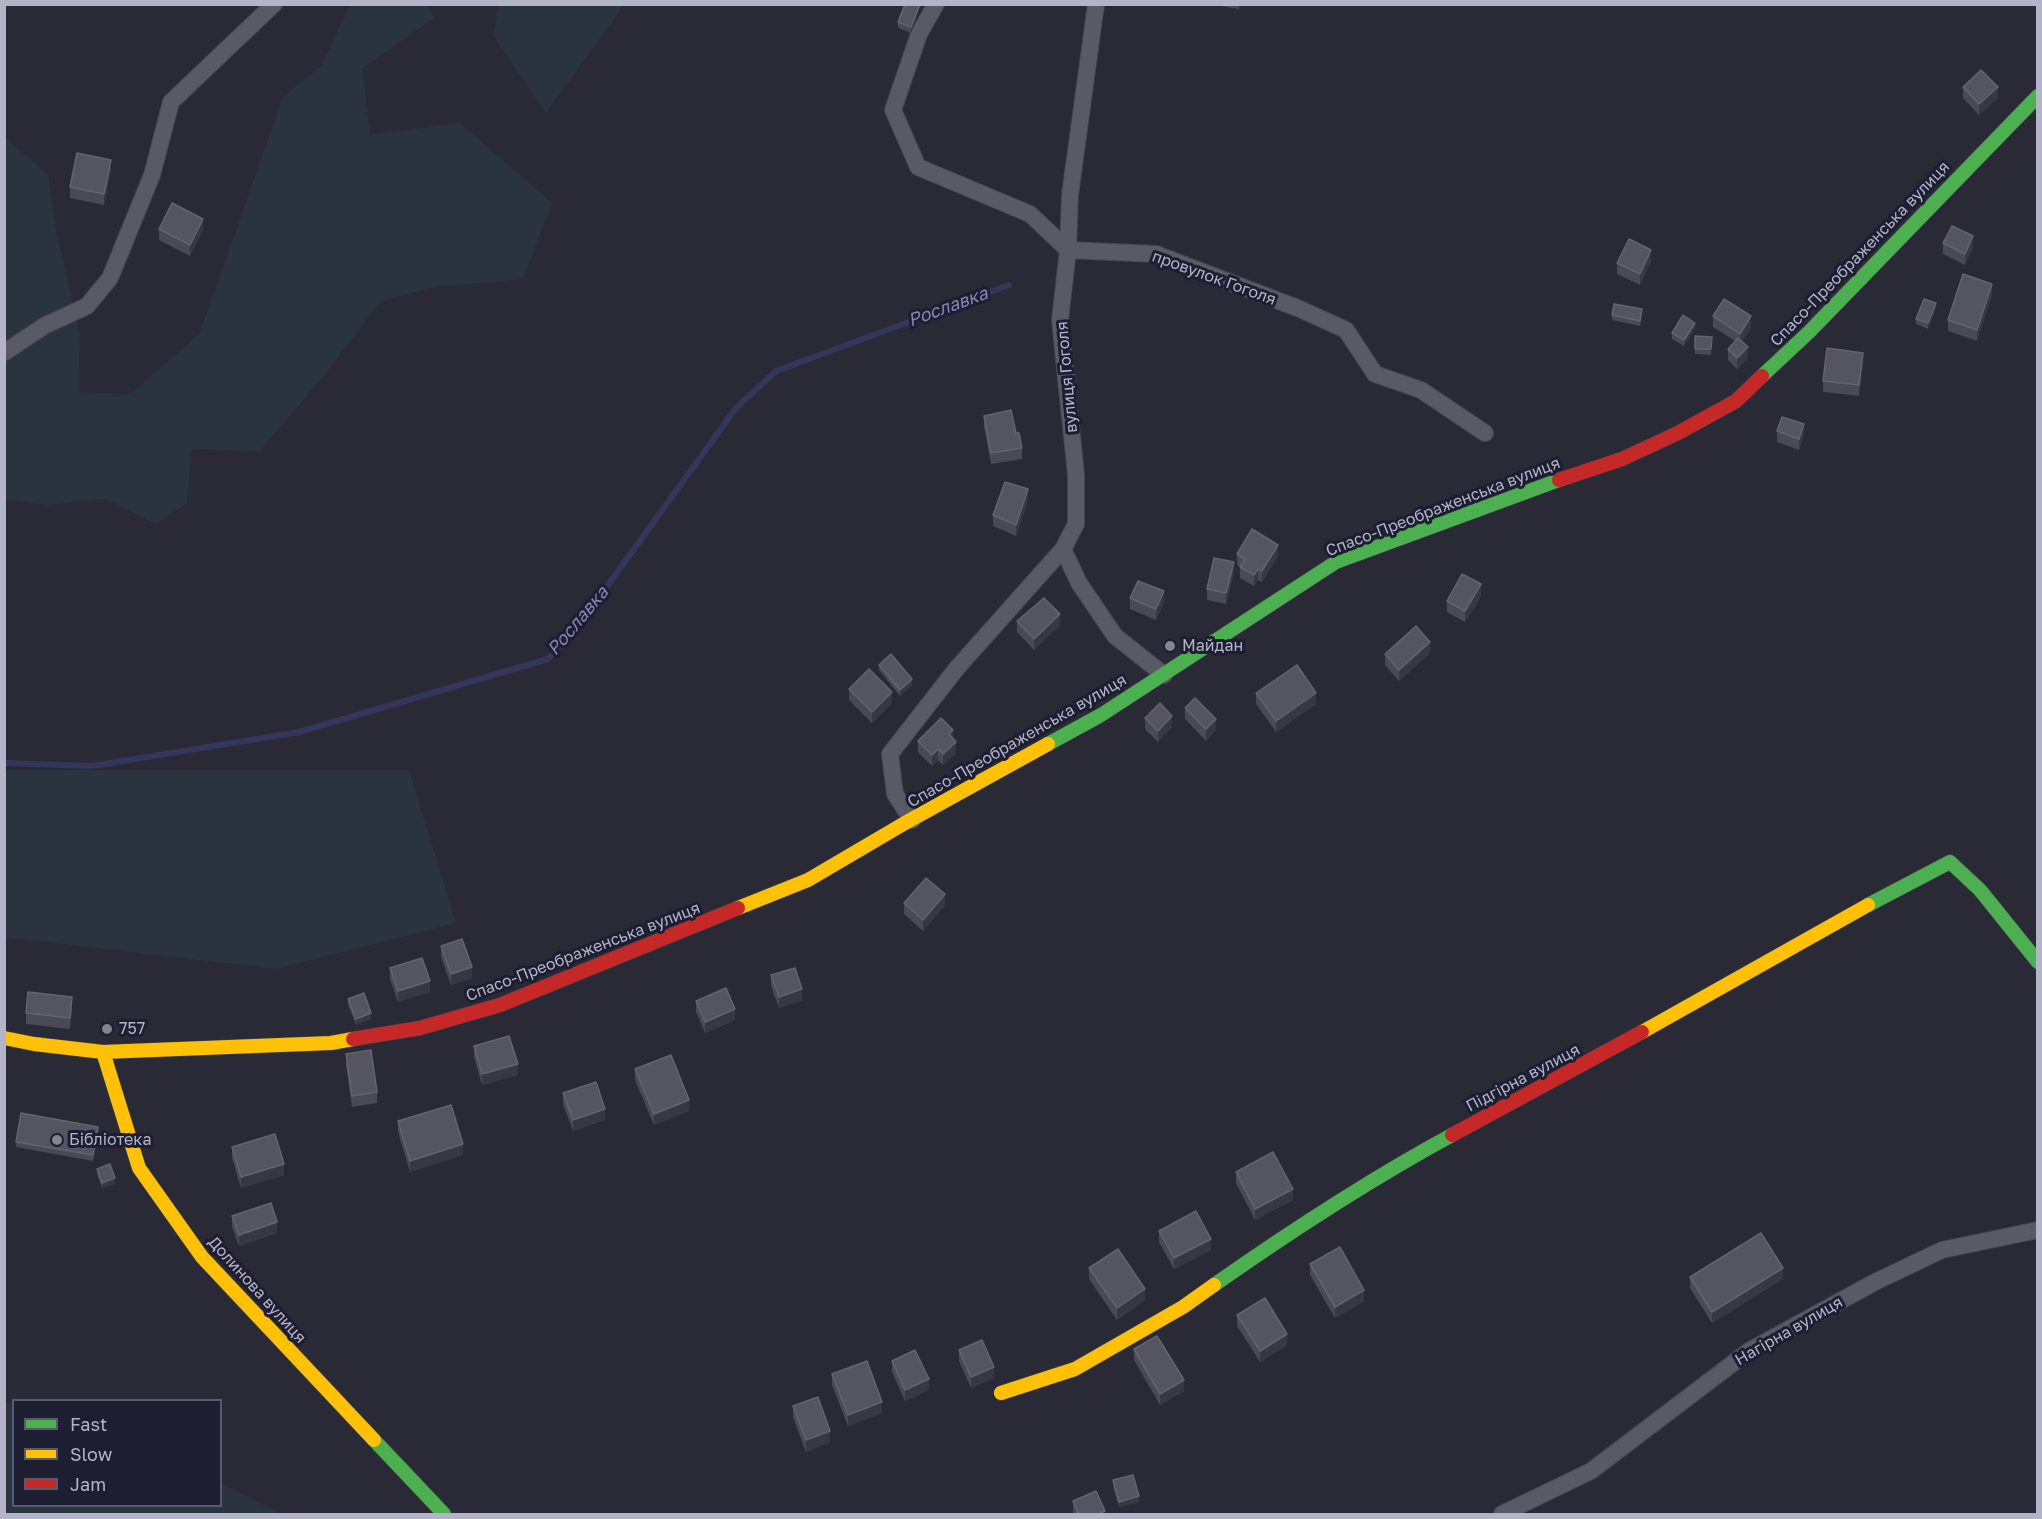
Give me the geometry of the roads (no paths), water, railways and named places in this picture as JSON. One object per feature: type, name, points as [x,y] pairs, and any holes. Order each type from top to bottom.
[{"type":"street","points":[[5,352],[44,326],[87,306],[110,278],[152,175],[171,102],[274,4]]},
{"type":"street","points":[[936,4],[919,34],[893,110],[918,167],[1030,214],[1068,250]]},
{"type":"street","name":"вулиця Гоголя","points":[[912,820],[895,794],[890,754],[957,668],[1063,549],[1076,524],[1076,475],[1060,320],[1068,250],[1070,195],[1096,4]]},
{"type":"street","name":"Спасо-Преображенська вулиця","points":[[4,1038],[103,1052],[332,1043],[420,1028],[500,1005],[808,880],[1101,716],[1336,562],[1520,493],[1622,459],[1678,434],[1736,401],[1808,333],[2037,96]]},
{"type":"street","name":"провулок Гоголя","points":[[1068,250],[1156,254],[1300,309],[1346,330],[1375,374],[1421,390],[1485,433]]},
{"type":"street","points":[[1063,549],[1078,583],[1115,636],[1164,675]]},
{"type":"street","name":"Підгірна вулиця","points":[[1001,1393],[1075,1369],[1183,1307],[1296,1228],[1413,1156],[1619,1045],[1856,910],[1950,862],[1980,890],[2037,962]]},
{"type":"street","name":"Долинова вулиця","points":[[103,1052],[139,1168],[202,1257],[444,1515]]},
{"type":"street","name":"Нагірна вулиця","points":[[1502,1515],[1591,1471],[1749,1351],[1875,1282],[1941,1250],[2037,1230]]},
{"type":"waterway","name":"Рославка","points":[[4,763],[92,766],[299,732],[548,659],[595,603],[736,408],[776,371],[1009,285]]},
{"type":"place","name":"Майдан","points":[[1170,646]]},
{"type":"place","name":"757","points":[[107,1029]]},
{"type":"place","name":"Бібліотека","points":[[57,1140]]}]
